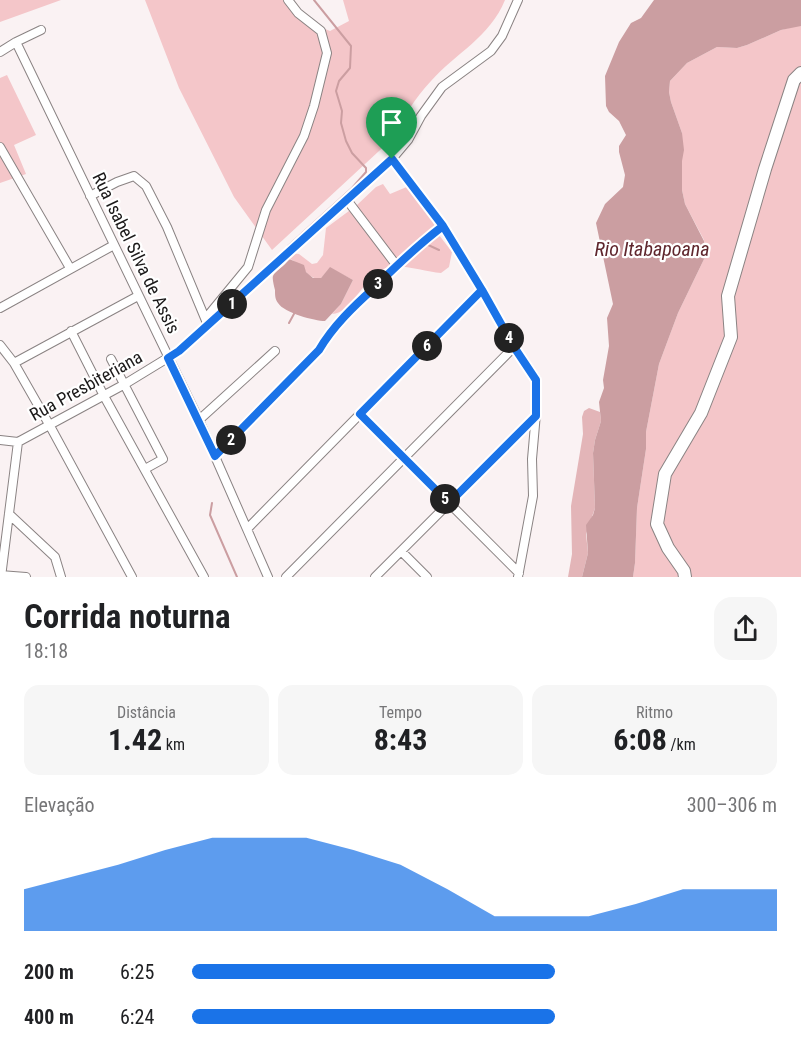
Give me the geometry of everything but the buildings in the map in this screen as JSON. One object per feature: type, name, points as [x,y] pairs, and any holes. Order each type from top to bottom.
[{"type":"street","points":[[90,196],[134,176],[146,186],[207,322],[248,267],[266,210],[304,136],[314,106],[327,53],[321,32],[298,13],[288,0]]},
{"type":"street","name":"Rua Presbiteriana","points":[[18,442],[104,396],[179,351],[207,322],[392,159],[408,140],[421,116],[442,87],[491,51],[502,36],[518,0]]},
{"type":"street","points":[[0,52],[41,30]]},
{"type":"street","name":"Rua Isabel Silva de Assis","points":[[16,42],[199,420],[268,577]]},
{"type":"street","points":[[685,577],[657,524],[665,474],[701,413],[731,337],[729,296],[731,286],[794,80],[801,73]]},
{"type":"street","points":[[0,147],[70,268]]},
{"type":"street","points":[[392,159],[443,226],[536,380],[536,416],[532,459],[533,496],[518,575]]},
{"type":"street","points":[[347,200],[397,266]]},
{"type":"street","points":[[215,456],[319,350],[326,337],[361,300],[422,242],[443,226]]},
{"type":"street","points":[[0,308],[114,245]]},
{"type":"street","points":[[247,529],[482,290]]},
{"type":"street","points":[[14,363],[138,296]]},
{"type":"street","points":[[71,331],[104,396],[204,577]]},
{"type":"street","points":[[0,345],[14,363],[50,426],[132,577]]},
{"type":"street","points":[[286,577],[514,347]]},
{"type":"street","points":[[199,420],[275,351]]},
{"type":"street","points":[[111,359],[163,459],[145,470]]},
{"type":"street","points":[[360,414],[518,575]]},
{"type":"street","points":[[375,577],[536,416]]},
{"type":"street","points":[[0,440],[18,442],[1,576],[26,577]]},
{"type":"street","points":[[9,514],[55,557],[61,577]]},
{"type":"street","points":[[401,551],[427,577]]},
{"type":"shaded area","points":[[0,0],[61,0],[0,22]]},
{"type":"shaded area","points":[[145,0],[287,0],[310,23],[330,31],[349,21],[343,0],[505,0],[499,13],[482,35],[425,88],[392,139],[272,250],[234,197],[179,88]]},
{"type":"shaded area","points":[[801,26],[801,577],[633,577],[637,508],[646,449],[646,432],[659,364],[678,313],[706,255],[704,240],[685,204],[682,190],[682,133],[671,102],[670,81],[687,63],[717,47],[737,48]]},
{"type":"shaded area","points":[[7,75],[36,135],[14,145],[26,174],[0,183],[0,78]]},
{"type":"shaded area","points":[[383,184],[390,194],[409,186],[422,199],[439,235],[452,252],[449,267],[441,273],[389,267],[373,277],[346,308],[332,314],[341,304],[353,280],[330,268],[321,278],[312,277],[299,264],[289,259],[291,253],[299,254],[312,264],[317,263],[323,255],[326,228],[357,205],[376,187]]},
{"type":"shaded area","points":[[589,408],[600,412],[601,421],[593,453],[595,508],[586,534],[588,553],[582,577],[568,577],[572,554],[571,506],[583,434],[582,417],[584,411]]},
{"type":"water","name":"Rio Itabapoana","points":[[654,0],[801,0],[801,26],[781,30],[737,48],[717,47],[687,63],[670,81],[671,102],[682,133],[684,150],[682,190],[685,204],[704,241],[706,255],[678,313],[659,364],[646,432],[646,449],[637,508],[633,577],[582,577],[588,553],[586,525],[595,508],[593,453],[601,421],[599,402],[604,388],[603,380],[609,346],[607,318],[613,304],[596,223],[605,204],[623,187],[625,175],[619,146],[626,135],[619,121],[606,106],[605,76],[619,42],[631,23],[641,18]]},
{"type":"water","points":[[289,259],[304,265],[306,272],[313,278],[321,278],[330,267],[353,280],[341,304],[325,321],[293,313],[281,307],[277,301],[273,276]]},
{"type":"waterway","points":[[288,246],[352,188],[366,172],[366,168],[352,153],[346,141],[341,123],[342,111],[336,91],[339,81],[350,68],[351,46],[314,0]]},
{"type":"waterway","points":[[426,244],[439,250]]},
{"type":"waterway","points":[[289,323],[295,312]]},
{"type":"waterway","points":[[212,503],[210,515],[237,577]]},
{"type":"route","points":[[392,159],[179,351],[168,358],[215,456],[319,350],[326,337],[361,300],[422,242],[443,226],[482,290],[514,347],[536,380],[537,402],[536,416],[449,503],[360,414],[482,290],[443,226],[392,159]]}]
